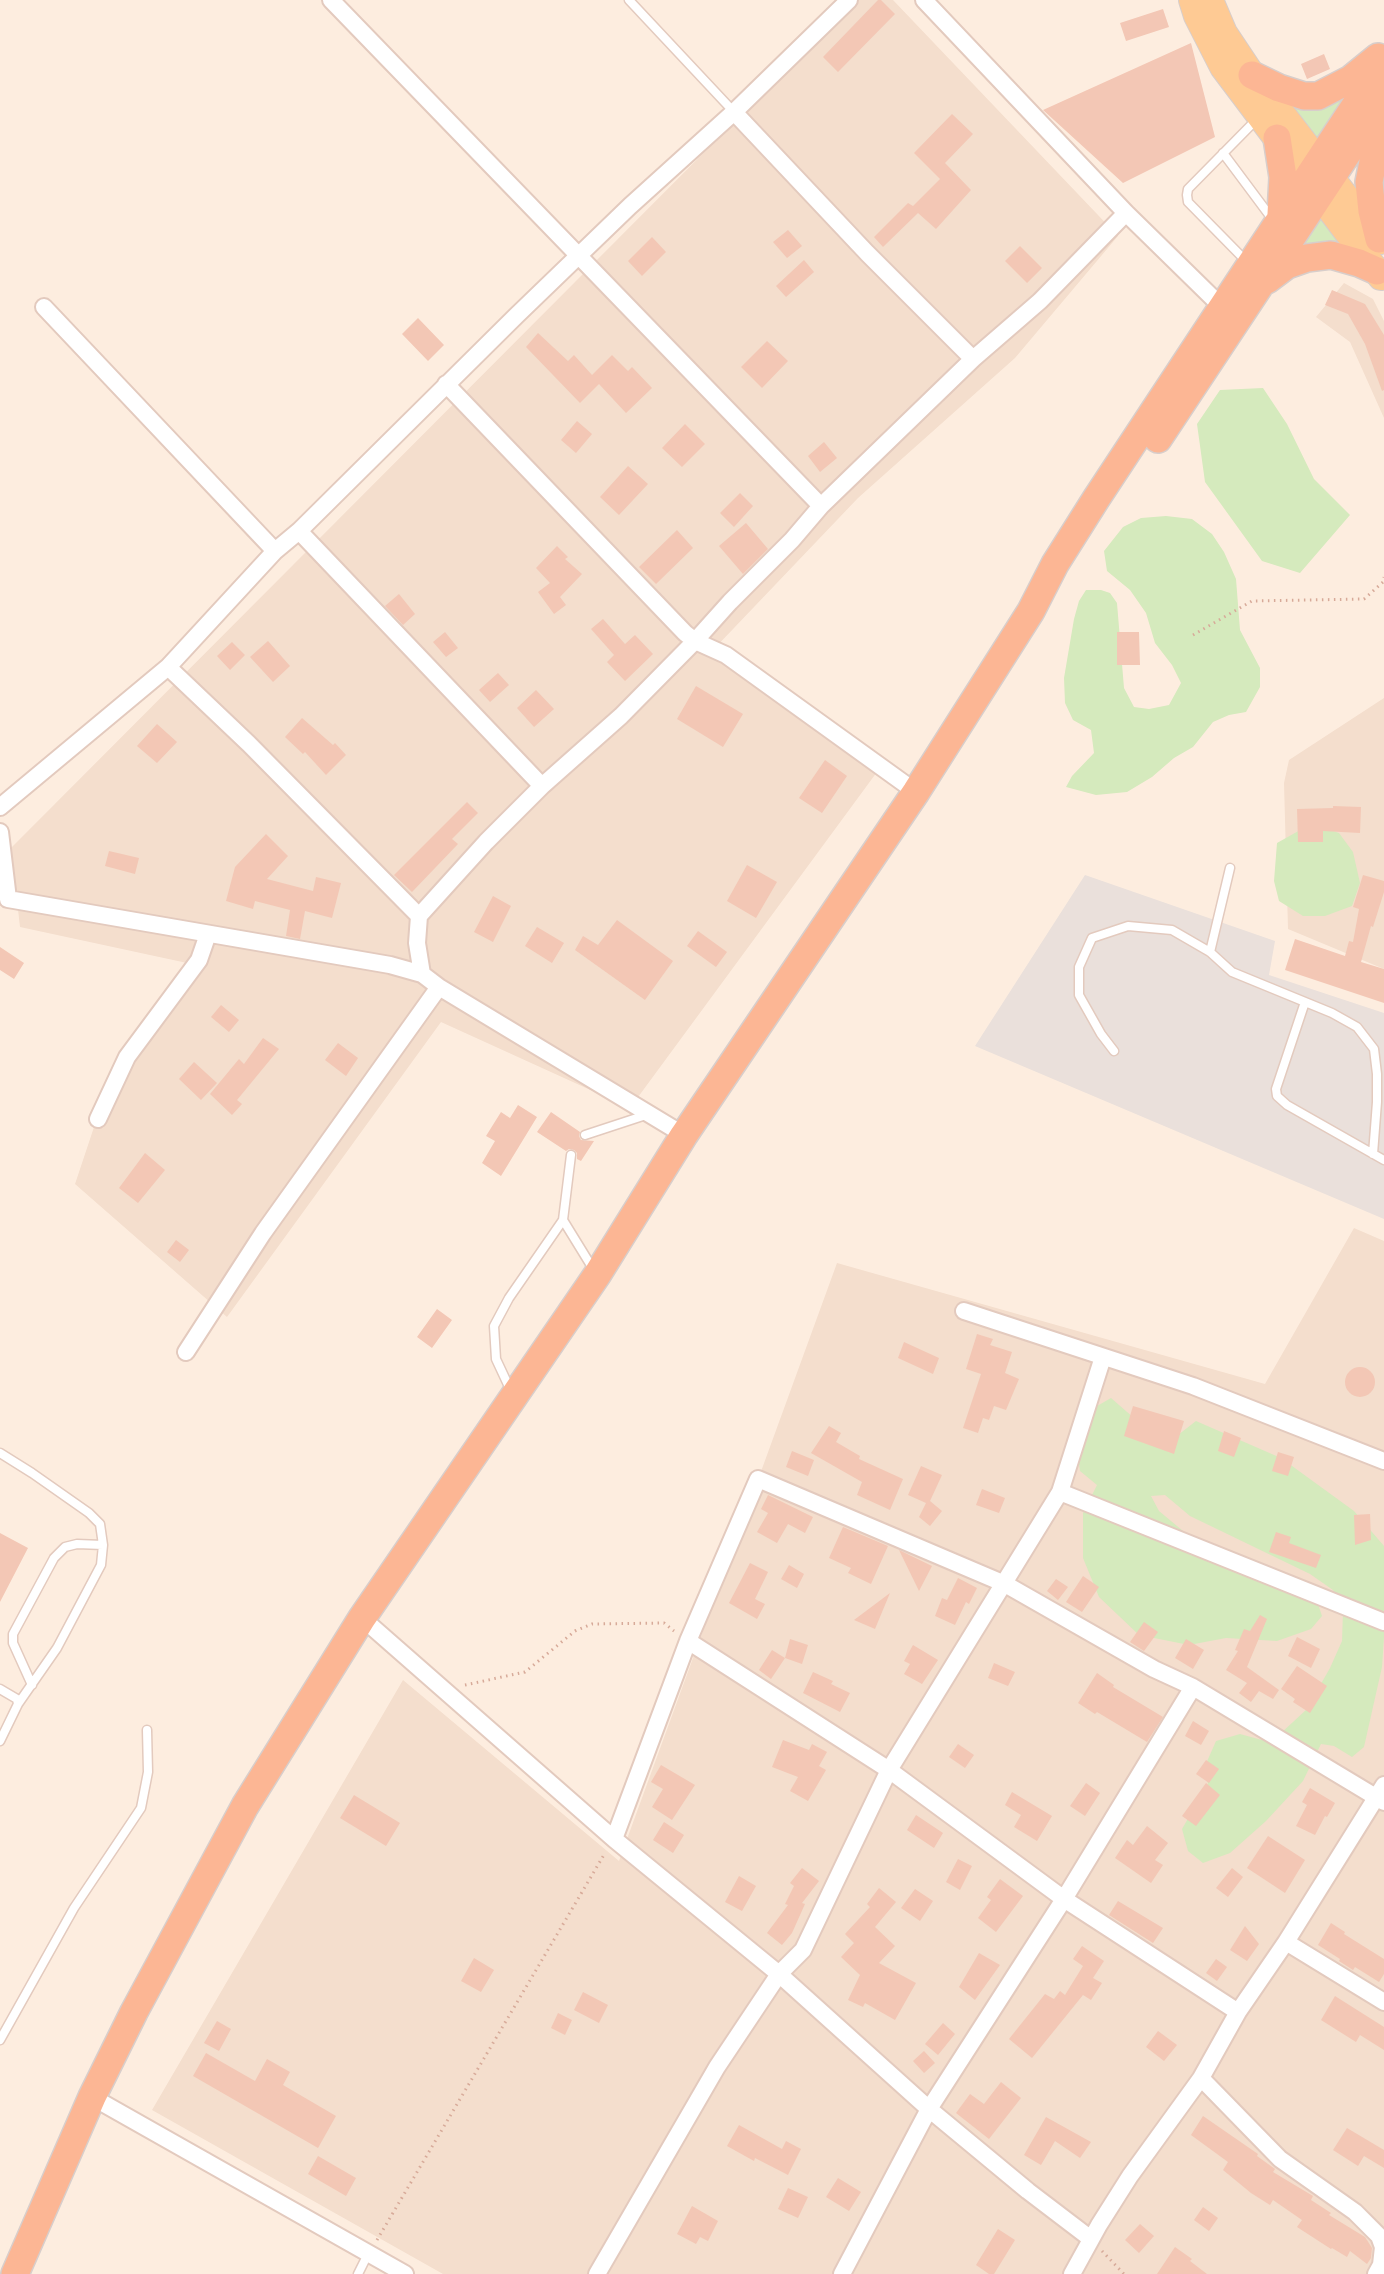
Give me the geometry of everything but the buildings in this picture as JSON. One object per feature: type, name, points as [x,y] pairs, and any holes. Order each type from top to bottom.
[{"type":"highway","points":[[1252,75],[1279,88],[1304,96],[1318,96],[1351,79],[1384,52]]},
{"type":"highway","points":[[1031,611],[1062,575],[1136,472],[1254,275],[1319,177],[1384,62]]},
{"type":"highway","points":[[15,2274],[92,2097],[134,2012],[245,1806],[363,1618],[597,1275],[684,1135],[916,792],[1031,611],[1055,564],[1222,307],[1254,275],[1279,220],[1319,177],[1384,98]]},
{"type":"highway","points":[[1254,275],[1307,258],[1331,255],[1359,263],[1381,260],[1372,211],[1373,182],[1384,106]]},
{"type":"highway","points":[[1277,138],[1283,177],[1279,220]]},
{"type":"main road","points":[[1192,0],[1197,16],[1223,67],[1277,138],[1319,177]]},
{"type":"main road","points":[[1210,0],[1224,33],[1319,177],[1381,260]]},
{"type":"street","points":[[331,0],[820,506]]},
{"type":"street","points":[[0,807],[168,667],[275,551],[299,531],[579,255],[734,112],[849,0]]},
{"type":"street","points":[[924,0],[1126,213],[1222,307]]},
{"type":"street","points":[[734,112],[867,253],[973,359]]},
{"type":"street","points":[[422,974],[417,943],[419,916],[486,842],[542,786],[621,716],[792,540],[820,506],[973,359],[1040,301],[1126,213]]},
{"type":"street","points":[[44,307],[275,551]]},
{"type":"street","points":[[446,384],[695,641],[726,655],[916,792]]},
{"type":"street","points":[[299,531],[542,786]]},
{"type":"street","points":[[168,667],[249,744],[419,916]]},
{"type":"street","points":[[0,832],[4,898],[390,965],[422,974],[439,987],[684,1135]]},
{"type":"street","points":[[98,1119],[128,1058],[199,960],[208,934]]},
{"type":"street","points":[[186,1352],[263,1233],[439,987]]},
{"type":"street","points":[[964,1311],[1193,1386],[1384,1461]]},
{"type":"street","points":[[597,2274],[717,2067],[779,1974],[803,1950],[889,1770],[1060,1492],[1103,1357]]},
{"type":"street","points":[[614,1839],[688,1641],[758,1479],[1005,1584],[1154,1670],[1193,1687],[1382,1795],[1238,2013],[1201,2078],[1130,2176],[1072,2274]]},
{"type":"street","points":[[1060,1492],[1384,1622]]},
{"type":"street","points":[[363,1618],[614,1839],[779,1974],[929,2109],[1028,2191],[1091,2239]]},
{"type":"street","points":[[688,1641],[889,1770],[1064,1899],[1238,2013]]},
{"type":"street","points":[[842,2274],[929,2109],[1064,1899],[1193,1687]]},
{"type":"street","points":[[1286,1942],[1384,2002]]},
{"type":"street","points":[[1201,2078],[1280,2159],[1355,2212],[1379,2236],[1383,2247],[1381,2265],[1376,2274]]},
{"type":"street","points":[[92,2097],[405,2274]]},
{"type":"lane","points":[[629,0],[734,112]]},
{"type":"lane","points":[[1254,275],[1188,202],[1188,189],[1260,116]]},
{"type":"lane","points":[[1223,153],[1279,220]]},
{"type":"lane","points":[[1210,952],[1230,868]]},
{"type":"lane","points":[[1114,1051],[1101,1034],[1079,995],[1078,967],[1092,938],[1128,926],[1172,930],[1210,952],[1232,972],[1332,1013],[1358,1027],[1374,1049],[1377,1074],[1372,1154]]},
{"type":"lane","points":[[1305,1002],[1276,1089],[1277,1096],[1287,1106],[1384,1160]]},
{"type":"lane","points":[[585,1135],[649,1114]]},
{"type":"lane","points":[[513,1395],[496,1359],[494,1326],[509,1298],[563,1220],[571,1155]]},
{"type":"lane","points":[[563,1220],[597,1275]]},
{"type":"lane","points":[[0,1453],[88,1513],[100,1524],[103,1545],[101,1565],[57,1648],[18,1704],[0,1741]]},
{"type":"lane","points":[[32,1685],[13,1642],[13,1634],[54,1558],[65,1547],[77,1544],[103,1545]]},
{"type":"lane","points":[[0,1689],[17,1699],[18,1704]]},
{"type":"lane","points":[[0,2040],[74,1908],[141,1808],[148,1772],[147,1730]]},
{"type":"lane","points":[[357,2274],[368,2254]]},
{"type":"path","points":[[1193,635],[1252,601],[1364,599],[1383,582],[1384,577]]},
{"type":"path","points":[[428,1675],[466,1686],[525,1672],[575,1631],[592,1624],[664,1623],[688,1641]]},
{"type":"path","points":[[368,2254],[614,1839]]},
{"type":"path","points":[[1091,2239],[1124,2274]]},
{"type":"shaded area","points":[[856,0],[893,0],[1118,236],[1015,358],[858,498],[713,650],[877,772],[630,1108],[441,1022],[227,1317],[75,1184],[105,1094],[201,966],[20,927],[11,848]]},
{"type":"shaded area","points":[[1344,283],[1373,299],[1384,321],[1384,418],[1350,342],[1316,317]]},
{"type":"shaded area","points":[[1384,698],[1384,969],[1288,929],[1284,783],[1289,760]]},
{"type":"shaded area","points":[[1085,875],[1275,941],[1269,975],[1384,1013],[1384,1219],[975,1046]]},
{"type":"shaded area","points":[[1354,1228],[1384,1241],[1384,2274],[443,2274],[152,2110],[403,1680],[619,1861],[837,1263],[1265,1384]]},
{"type":"green space","points":[[1347,97],[1316,142],[1284,99],[1330,104]]},
{"type":"green space","points":[[1324,213],[1355,254],[1300,251]]},
{"type":"green space","points":[[1263,388],[1287,424],[1314,479],[1350,515],[1300,573],[1262,561],[1205,482],[1197,424],[1220,390]]},
{"type":"green space","points":[[1166,516],[1192,519],[1212,534],[1224,552],[1236,579],[1240,630],[1260,668],[1260,687],[1246,712],[1229,715],[1213,722],[1193,747],[1127,792],[1096,795],[1066,787],[1072,776],[1094,753],[1091,730],[1073,720],[1065,703],[1064,678],[1074,619],[1079,601],[1086,590],[1101,590],[1110,593],[1117,603],[1124,688],[1134,707],[1149,709],[1169,705],[1181,683],[1172,665],[1155,643],[1146,613],[1130,590],[1107,571],[1104,551],[1123,527],[1141,518]]},
{"type":"green space","points":[[1316,825],[1339,833],[1353,852],[1360,883],[1352,906],[1325,916],[1303,916],[1279,901],[1274,881],[1277,843],[1302,829]]},
{"type":"green space","points":[[1111,1398],[1158,1439],[1178,1435],[1196,1421],[1281,1458],[1354,1511],[1384,1546],[1382,1667],[1364,1747],[1352,1757],[1334,1746],[1321,1744],[1303,1781],[1266,1821],[1230,1853],[1203,1863],[1188,1851],[1182,1829],[1208,1784],[1205,1766],[1216,1741],[1240,1734],[1262,1740],[1280,1734],[1306,1710],[1330,1668],[1342,1641],[1343,1611],[1333,1590],[1310,1574],[1190,1516],[1165,1495],[1151,1496],[1159,1511],[1195,1541],[1316,1598],[1322,1616],[1311,1629],[1277,1641],[1226,1638],[1189,1645],[1139,1635],[1099,1597],[1083,1558],[1083,1513],[1097,1485],[1080,1471],[1077,1450],[1078,1417]]}]
